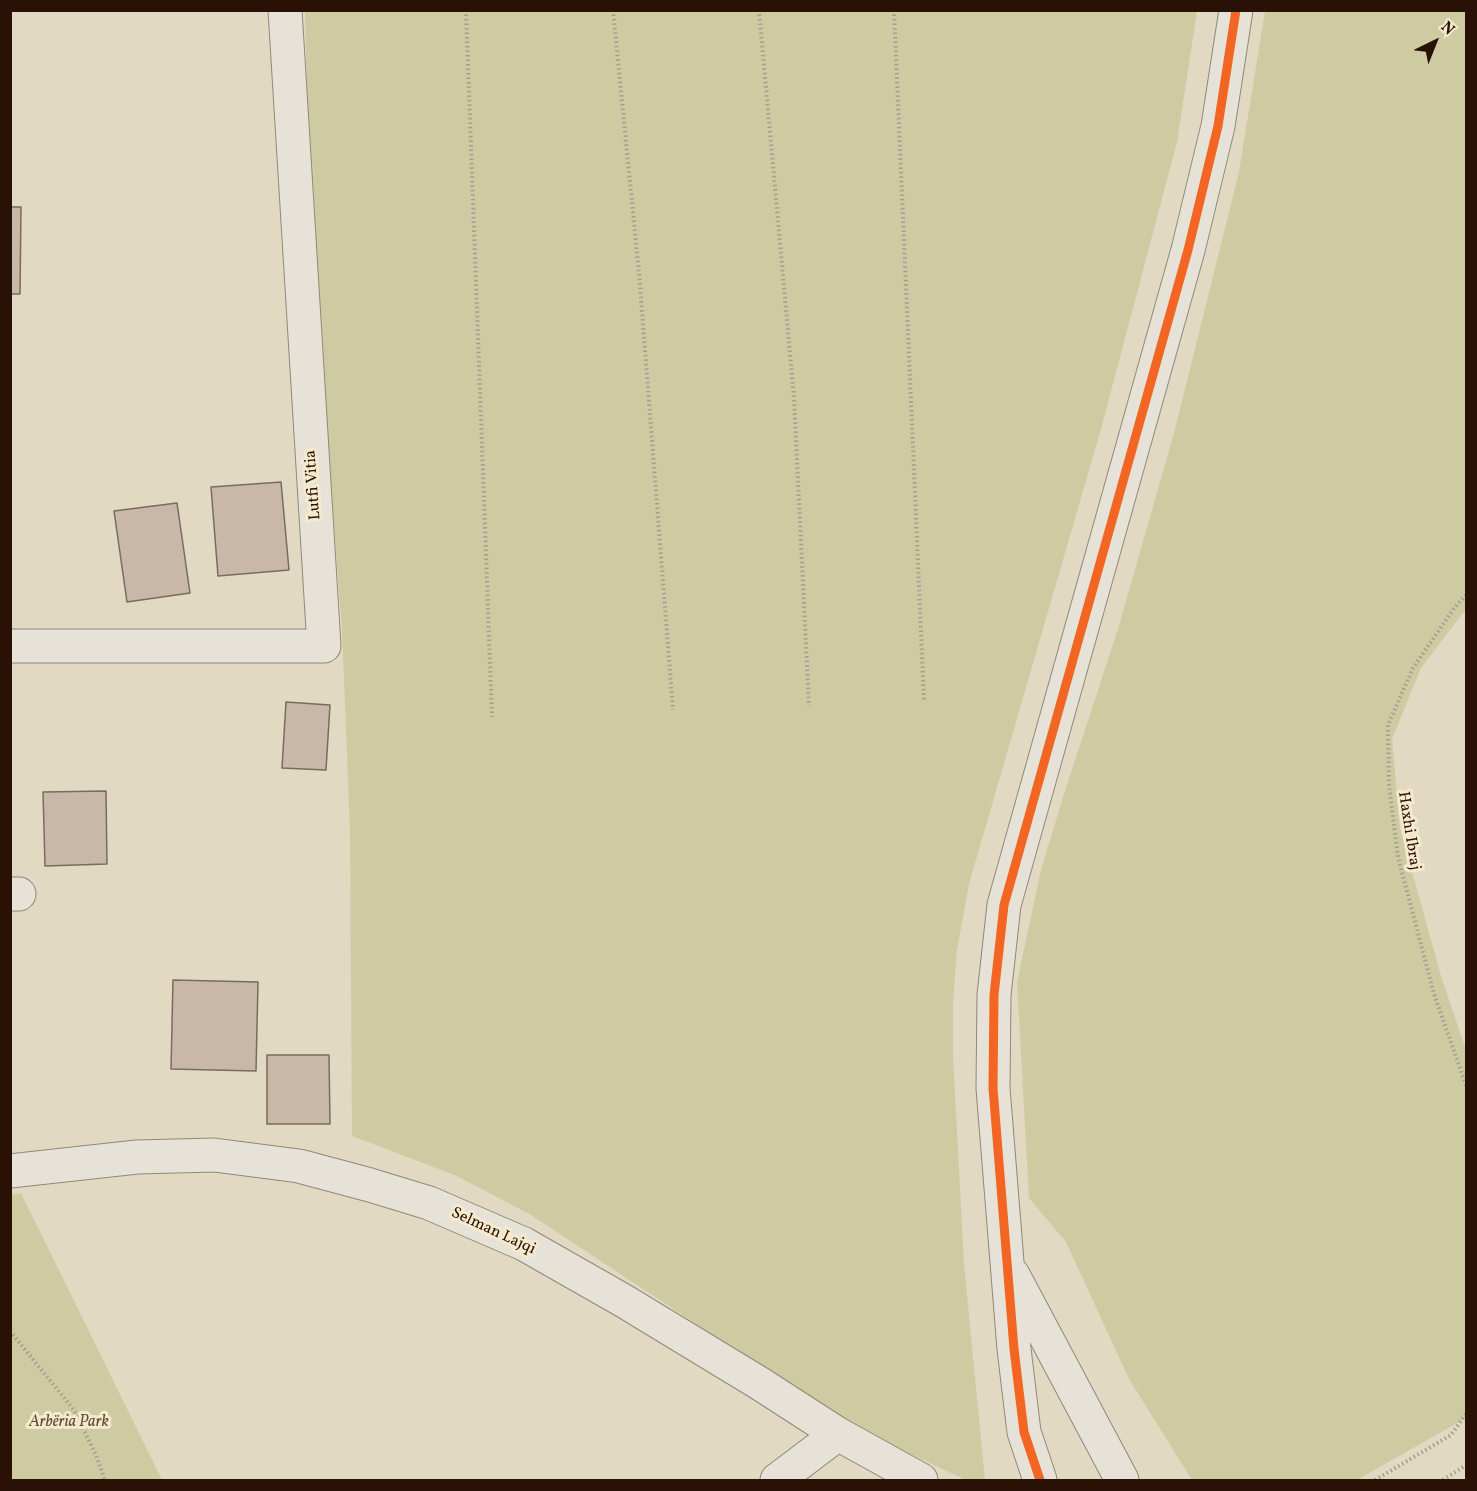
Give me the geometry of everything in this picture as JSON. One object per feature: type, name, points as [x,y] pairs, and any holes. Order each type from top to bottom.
[{"type":"street","name":"Lutfi Vitia","points":[[10,646],[324,646],[285,10]]},
{"type":"street","points":[[1040,1480],[1024,1432],[1014,1349],[993,1088],[994,995],[1004,905],[1188,250],[1218,126],[1236,10]]},
{"type":"street","name":"Selman Lajqi","points":[[10,1171],[137,1157],[214,1155],[299,1166],[429,1203],[524,1244],[614,1295],[838,1434],[921,1480]]},
{"type":"street","points":[[1006,1263],[1122,1480]]},
{"type":"street","points":[[777,1480],[838,1434]]},
{"type":"path","points":[[466,10],[492,717]]},
{"type":"path","points":[[613,10],[640,285],[673,710]]},
{"type":"path","points":[[759,10],[794,398],[809,706]]},
{"type":"path","points":[[894,10],[924,701]]},
{"type":"path","name":"Haxhi Ibraj","points":[[1467,595],[1455,606],[1413,668],[1388,724],[1389,785],[1398,857],[1434,994],[1467,1084]]},
{"type":"path","points":[[10,1331],[74,1410],[105,1480]]},
{"type":"path","points":[[1375,1480],[1451,1435],[1467,1414]]},
{"type":"path","points":[[1443,1480],[1467,1465]]},
{"type":"green space","points":[[305,11],[1197,11],[1177,142],[1101,429],[969,884],[957,950],[953,1002],[953,1057],[964,1264],[985,1480],[966,1480],[852,1427],[531,1215],[457,1176],[352,1136],[350,829],[342,629],[310,217]]},
{"type":"green space","points":[[1265,11],[1466,11],[1466,609],[1421,668],[1392,739],[1400,828],[1441,976],[1466,1050],[1466,1418],[1357,1480],[1192,1480],[1129,1379],[1066,1242],[1029,1198],[1017,982],[1041,870],[1118,629],[1174,433],[1239,172]]},
{"type":"green space","name":"Arbëria Park","points":[[21,1193],[162,1480],[11,1480],[10,1195]]},
{"type":"building","points":[[10,207],[21,207],[20,294],[10,294]]},
{"type":"building","points":[[281,482],[289,570],[218,576],[211,487]]},
{"type":"building","points":[[177,503],[190,593],[127,602],[114,511]]},
{"type":"building","points":[[286,702],[330,705],[326,770],[282,768]]},
{"type":"building","points":[[106,791],[107,864],[45,866],[43,792]]},
{"type":"building","points":[[173,980],[258,982],[256,1071],[171,1069]]},
{"type":"building","points":[[267,1055],[329,1055],[330,1124],[267,1124]]},
{"type":"transit line","points":[[1040,1480],[1024,1432],[1014,1349],[993,1088],[994,995],[1004,905],[1188,250],[1218,126],[1236,10]]}]
